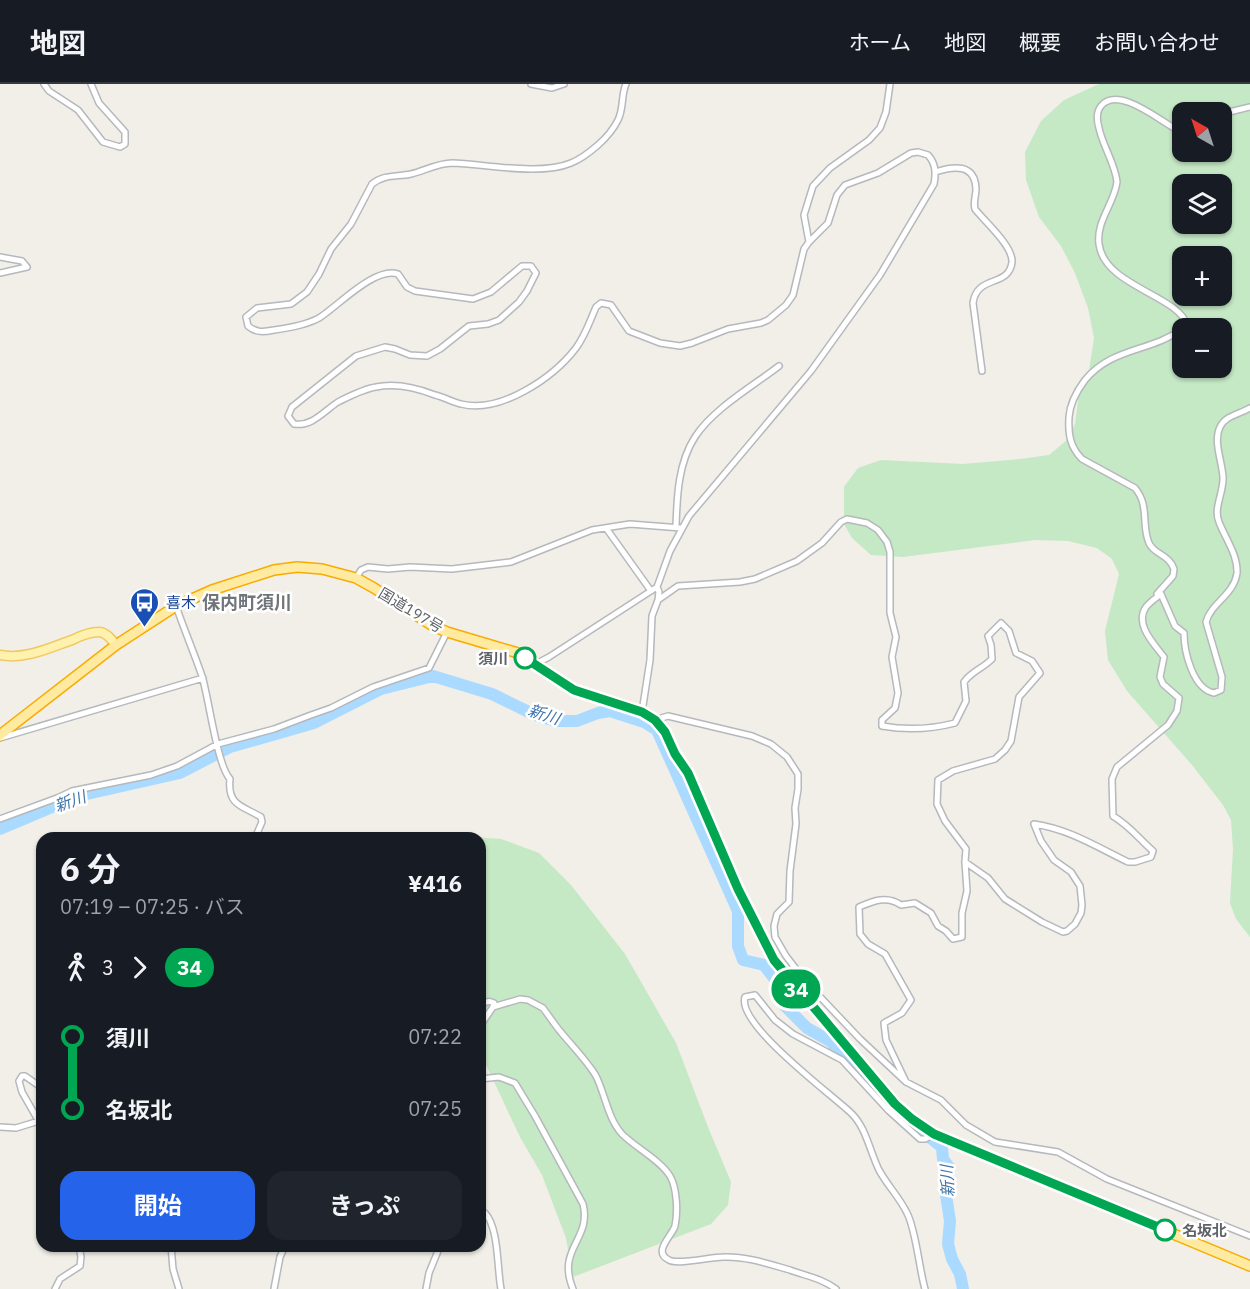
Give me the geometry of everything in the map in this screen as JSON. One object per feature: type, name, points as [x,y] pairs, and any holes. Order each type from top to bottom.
[{"type":"highway","name":"国道197号","points":[[0,736],[116,645],[176,606],[212,590],[274,570],[297,567],[322,569],[356,578],[413,615],[447,632],[518,653],[574,690],[642,712],[655,720],[665,732],[675,754],[688,773],[738,889],[774,960],[895,1104],[912,1119],[934,1134],[1250,1266]]},
{"type":"main road","points":[[0,655],[23,656],[87,634],[101,632],[109,636],[116,645]]},
{"type":"street","points":[[44,84],[49,91],[78,110],[103,142],[120,147],[125,144],[125,132],[99,104],[91,84]]},
{"type":"street","points":[[531,84],[552,88],[564,84]]},
{"type":"street","points":[[534,665],[657,587],[679,527],[811,371],[880,275],[934,184],[935,172],[932,159],[918,152],[907,155],[878,173],[850,182],[837,195],[828,223],[809,242],[801,256],[794,296],[786,305],[761,323],[728,329],[686,345],[660,343],[629,331],[611,305],[601,303],[596,307],[577,347],[568,357],[543,378],[504,401],[492,405],[473,407],[419,390],[386,386],[357,393],[307,423],[294,424],[290,420],[289,411],[351,358],[385,347],[410,356],[422,357],[433,354],[469,326],[499,320],[519,302],[534,279],[534,268],[527,265],[522,266],[491,292],[473,299],[415,291],[407,287],[398,274],[390,273],[360,286],[315,320],[295,327],[258,332],[248,326],[246,317],[253,310],[291,304],[307,292],[331,249],[351,224],[372,184],[382,177],[407,175],[449,163],[484,167],[534,168],[573,163],[595,147],[614,127],[621,114],[623,90],[626,84]]},
{"type":"street","points":[[809,242],[804,215],[813,186],[830,168],[869,140],[880,128],[886,112],[890,84]]},
{"type":"street","points":[[1172,127],[1142,108],[1120,100],[1108,100],[1102,104],[1097,114],[1098,128],[1117,182],[1116,191],[1104,216],[1099,244],[1102,254],[1110,265],[1128,282],[1179,313],[1183,318]]},
{"type":"street","points":[[1232,111],[1250,107]]},
{"type":"street","points":[[935,172],[950,167],[962,167],[968,171],[975,183],[975,209],[1002,240],[1012,259],[1011,267],[1003,278],[981,285],[974,296],[982,371]]},
{"type":"street","points":[[0,257],[22,261],[27,267],[0,273]]},
{"type":"street","points":[[1172,334],[1114,357],[1091,373],[1080,387],[1070,408],[1069,440],[1082,459],[1135,488],[1140,494],[1146,517],[1147,540],[1150,546],[1167,557],[1174,569],[1173,576],[1157,594],[1161,594],[1175,626],[1184,633],[1184,650],[1198,682],[1209,692],[1218,692],[1223,685],[1206,622],[1208,615],[1233,586],[1237,573],[1231,545],[1217,514],[1223,488],[1217,439],[1221,424],[1229,417],[1250,408]]},
{"type":"street","points":[[679,527],[679,481],[695,437],[704,424],[779,366]]},
{"type":"street","points":[[658,600],[678,586],[755,579],[797,561],[822,543],[841,522],[847,519],[867,523],[878,530],[890,552],[890,613],[896,637],[892,657],[898,693],[895,708],[882,720],[882,726],[898,728],[955,723],[966,701],[964,682],[972,672],[982,669],[992,659],[988,636],[1001,623],[1009,631],[1016,653],[1032,661],[1040,673],[1019,697],[1011,741],[1005,750],[995,759],[953,771],[938,780],[937,804],[945,821],[966,849],[967,891],[962,913],[962,937],[954,939],[938,926],[931,913],[915,903],[901,905],[893,900],[876,900],[859,907],[860,934],[868,944],[885,954],[911,1000],[902,1013],[884,1023],[886,1040],[906,1082]]},
{"type":"street","points":[[356,578],[361,570],[368,567],[452,569],[511,562],[592,530],[630,524],[679,527]]},
{"type":"street","points":[[606,528],[651,591]]},
{"type":"street","points":[[642,712],[650,660],[652,616],[659,592],[657,587]]},
{"type":"street","points":[[965,862],[988,878],[1005,898],[1063,932],[1075,924],[1081,914],[1080,886],[1071,872],[1054,860],[1041,841],[1034,824],[1055,827],[1128,862],[1152,857],[1153,850],[1143,843],[1130,827],[1113,816],[1112,779],[1117,767],[1168,726],[1177,711],[1179,698],[1163,684],[1160,677],[1164,657],[1147,634],[1142,622],[1145,608],[1161,594]]},
{"type":"street","points":[[176,606],[203,678],[218,744],[226,773],[230,779],[229,789],[233,799],[244,809],[261,817],[262,822],[258,832]]},
{"type":"street","points":[[0,819],[72,791],[152,775],[177,766],[218,744],[331,708],[381,684],[429,668],[447,632]]},
{"type":"street","points":[[0,736],[203,678]]},
{"type":"street","points":[[655,720],[668,716],[752,735],[771,744],[787,757],[798,774],[796,824],[789,902],[777,914],[774,926],[775,938],[806,982],[860,1039],[906,1082],[941,1100],[966,1125],[995,1142],[1058,1152],[1107,1179],[1250,1236]]},
{"type":"street","points":[[925,1289],[908,1213],[879,1171],[855,1117],[834,1096],[790,1061],[759,1029],[746,1013],[743,1003],[745,997],[755,995],[775,1020],[793,1034],[842,1060],[889,1111],[920,1139],[934,1134]]},
{"type":"street","points":[[486,1018],[494,1007],[520,999],[528,1000],[543,1008],[596,1076],[615,1124],[670,1176],[675,1190],[676,1215],[675,1226],[662,1248],[666,1259],[673,1262],[741,1257],[780,1265],[791,1271],[812,1276],[836,1289]]},
{"type":"street","points":[[486,1002],[491,1001],[494,1007]]},
{"type":"street","points":[[842,1060],[850,1051]]},
{"type":"street","points":[[36,1084],[25,1076],[22,1076],[19,1081],[22,1092],[36,1116]]},
{"type":"street","points":[[486,1078],[499,1077],[515,1083],[583,1204],[585,1215],[582,1228],[567,1264],[573,1289]]},
{"type":"street","points":[[0,1127],[16,1128],[36,1125]]},
{"type":"street","points":[[486,1215],[492,1227],[501,1289]]},
{"type":"street","points":[[55,1289],[60,1280],[80,1266],[81,1252]]},
{"type":"street","points":[[172,1252],[173,1269],[179,1289]]},
{"type":"street","points":[[274,1289],[282,1252]]},
{"type":"street","points":[[426,1289],[429,1273],[438,1252]]},
{"type":"green space","points":[[1099,84],[1250,84],[1250,937],[1236,919],[1230,903],[1233,849],[1231,820],[1223,805],[1192,765],[1127,691],[1108,660],[1105,631],[1119,574],[1112,559],[1097,548],[1068,541],[1035,540],[903,557],[871,555],[852,538],[844,524],[844,487],[858,468],[881,460],[963,464],[1049,455],[1067,440],[1075,424],[1079,393],[1089,371],[1094,338],[1088,308],[1075,273],[1061,246],[1039,217],[1026,180],[1025,152],[1041,121],[1064,100]]},
{"type":"green space","points":[[486,838],[501,839],[539,853],[571,885],[625,954],[676,1043],[731,1182],[728,1205],[711,1224],[573,1277],[566,1238],[542,1175],[520,1137],[486,1065]]},
{"type":"waterway","name":"新川","points":[[0,829],[78,796],[180,773],[230,747],[314,723],[381,689],[433,676],[492,694],[535,715],[556,721],[577,721],[610,711],[644,722],[657,730],[738,911],[738,946],[743,960],[764,965],[781,987],[784,1005],[807,1028],[830,1041],[893,1108],[942,1147],[943,1159],[949,1167],[945,1188],[950,1221],[948,1244],[952,1259],[960,1274],[963,1289]]},
{"type":"bus line","name":"34","points":[[525,658],[574,690],[642,712],[655,720],[665,732],[675,754],[688,773],[738,889],[774,960],[790,982],[895,1104],[934,1134],[1165,1230]]},
{"type":"place","name":"喜木","points":[[145,628]]},
{"type":"place","name":"須川","points":[[525,658]]},
{"type":"place","name":"名坂北","points":[[1165,1230]]},
{"type":"district","name":"保内町須川","points":[[247,602]]}]
